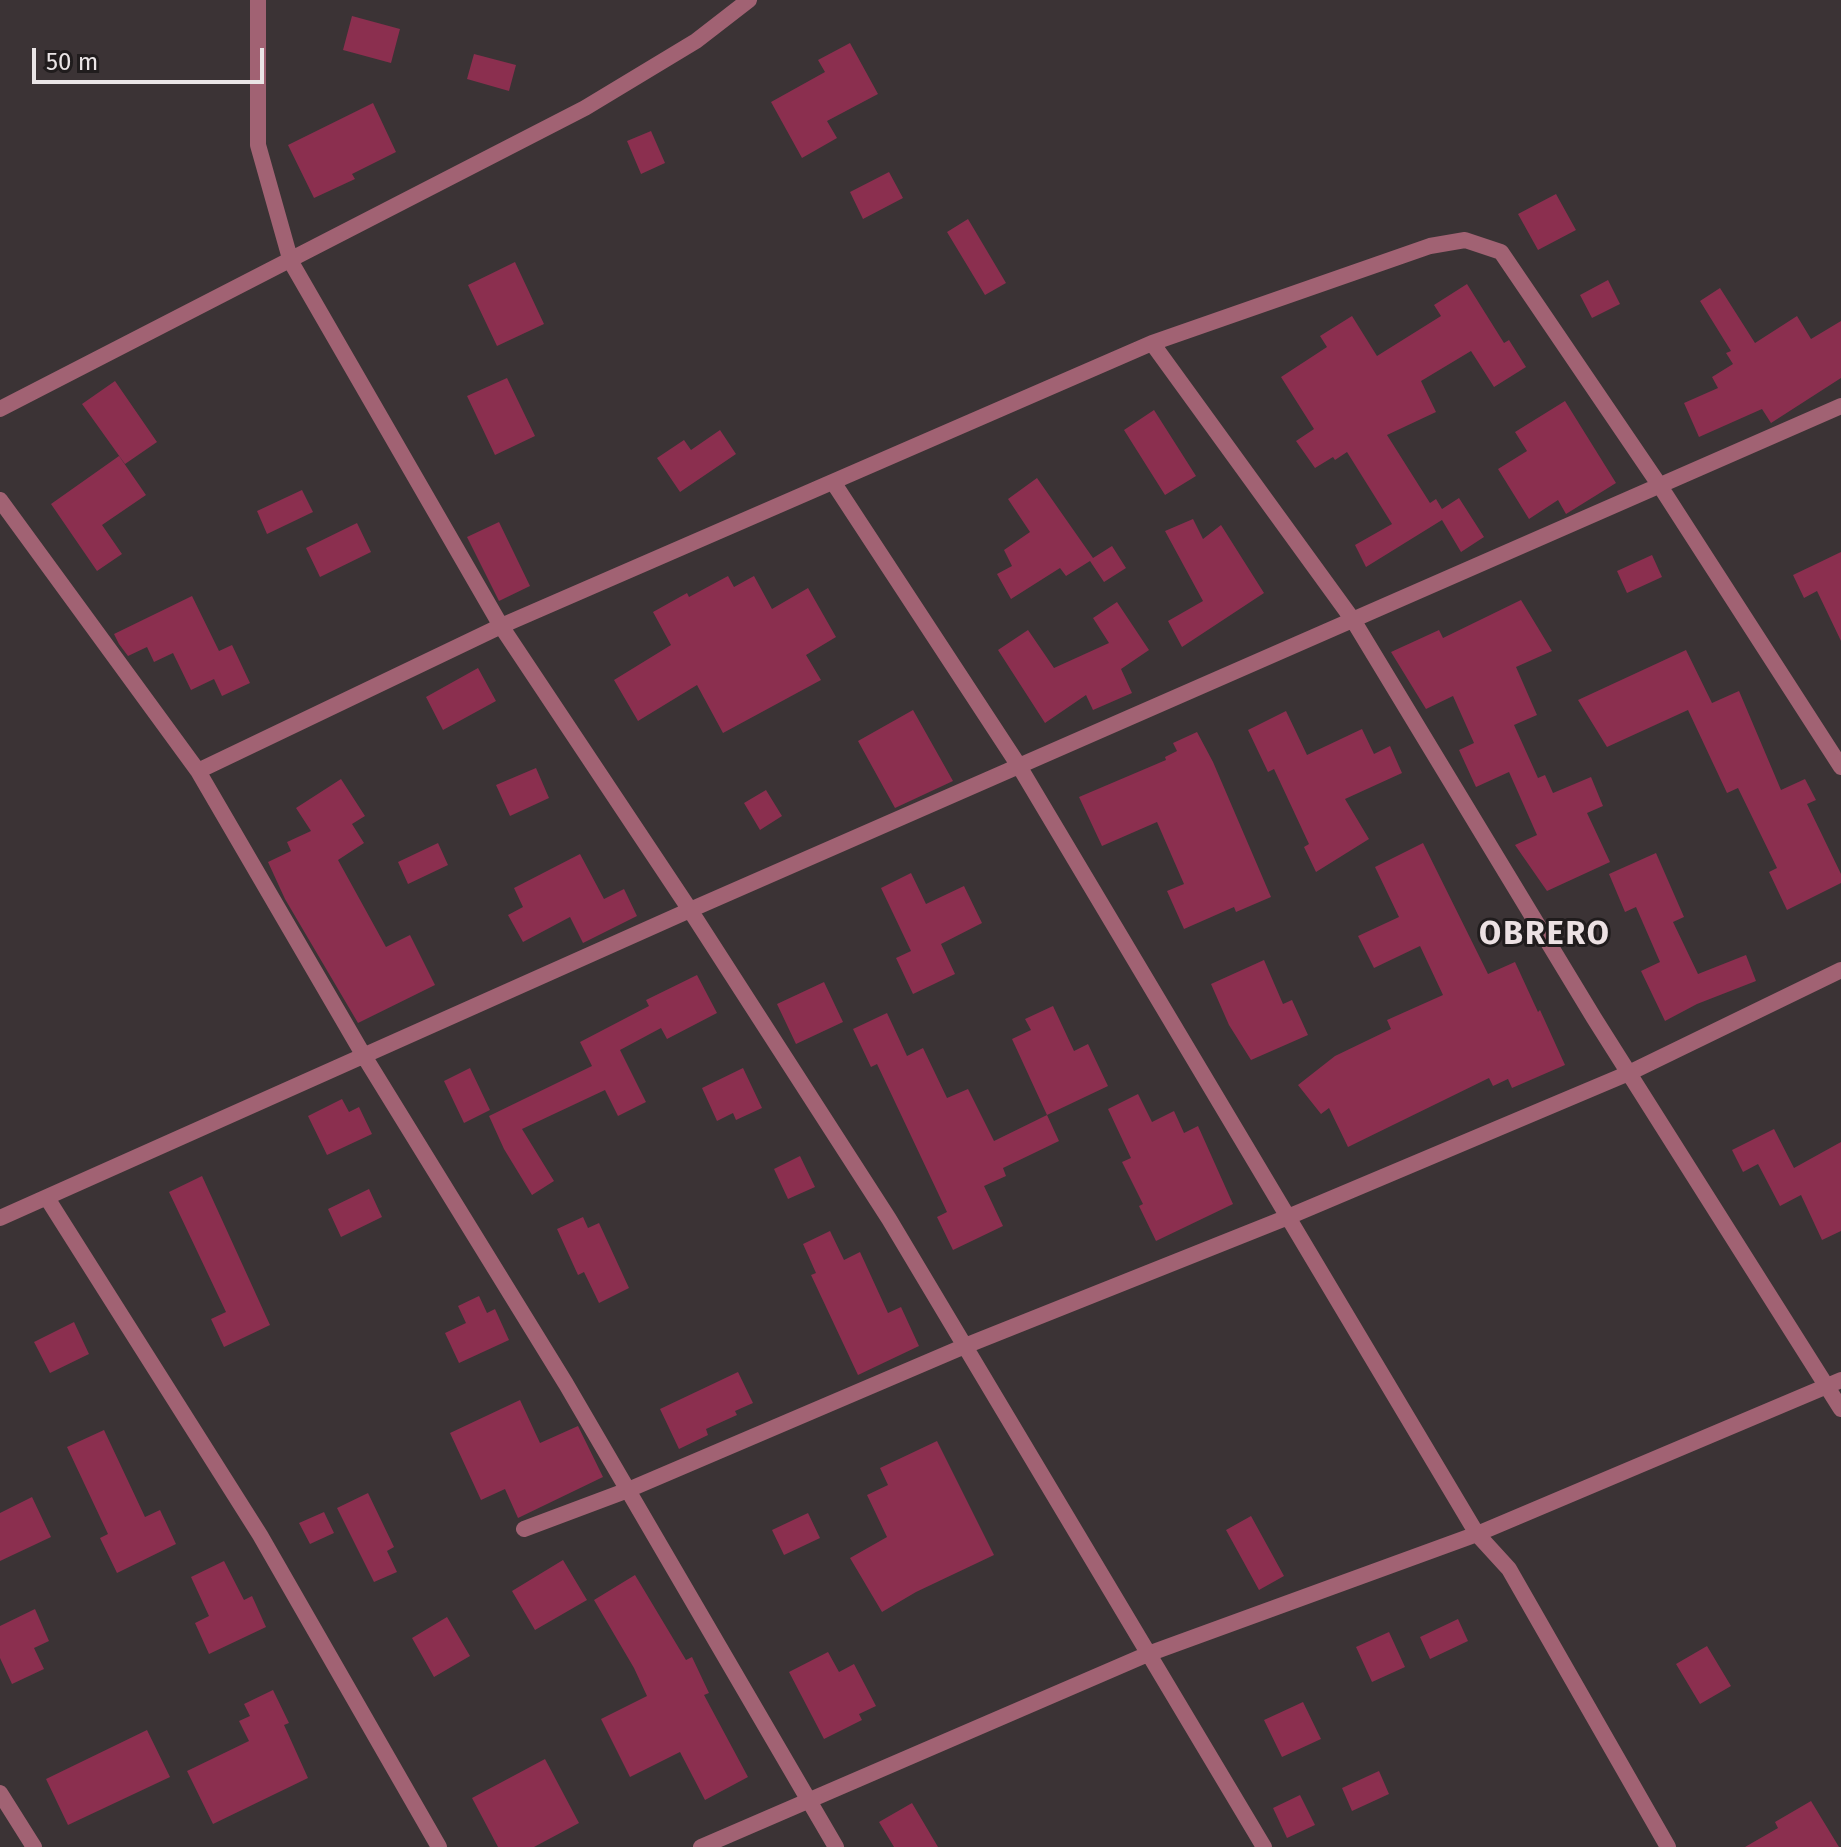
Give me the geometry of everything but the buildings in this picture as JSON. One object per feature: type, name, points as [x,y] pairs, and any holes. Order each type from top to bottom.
[{"type":"street","points":[[258,0],[258,145],[291,262],[501,626],[690,910],[889,1219],[1264,1847]]},
{"type":"street","points":[[0,409],[291,262],[585,108],[696,41],[749,0]]},
{"type":"street","points":[[198,771],[501,626],[1152,343],[1430,246],[1465,240],[1501,252],[1660,486],[1841,767]]},
{"type":"street","points":[[1152,343],[1353,620],[1629,1073],[1834,1383],[1841,1409]]},
{"type":"street","points":[[0,1218],[690,910],[1841,406]]},
{"type":"street","points":[[833,482],[1019,766],[1477,1534],[1509,1569],[1668,1847]]},
{"type":"street","points":[[0,500],[198,771],[364,1056],[566,1384],[836,1847]]},
{"type":"street","points":[[524,1529],[628,1490],[965,1346],[1288,1217],[1629,1073],[1841,970]]},
{"type":"street","points":[[47,1198],[260,1535],[439,1847]]},
{"type":"street","points":[[701,1847],[1148,1654],[1477,1534],[1834,1383]]},
{"type":"street","points":[[0,1793],[34,1847]]},
{"type":"district","name":"OBRERO","points":[[1545,935]]}]
